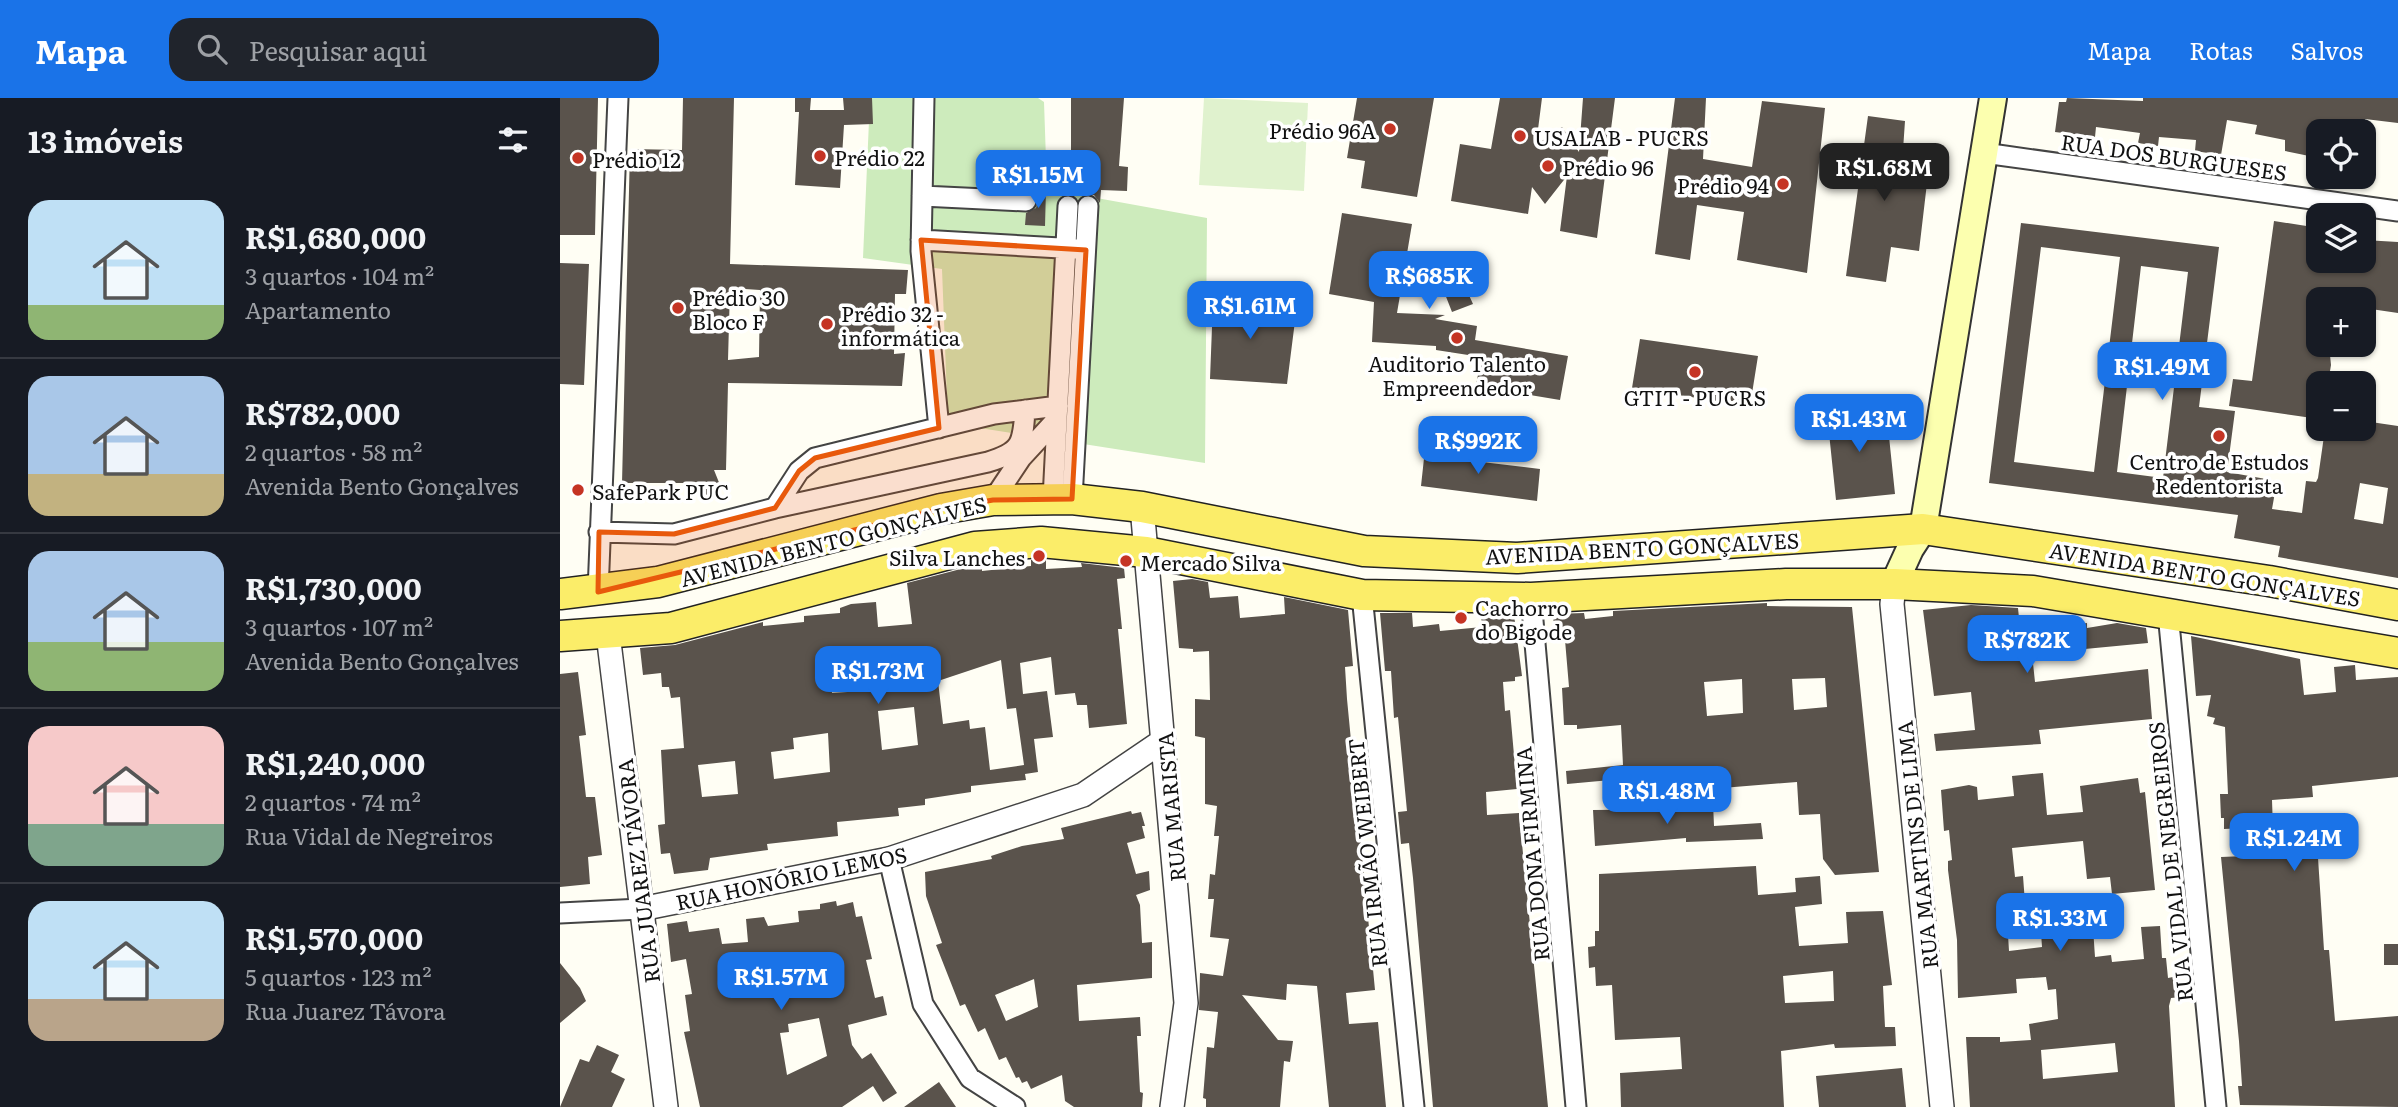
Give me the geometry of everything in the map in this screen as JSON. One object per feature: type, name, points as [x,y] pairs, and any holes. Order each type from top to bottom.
[{"type":"main road","points":[[1894,584],[1910,549],[1923,529],[1993,98]]},
{"type":"main road","name":"AVENIDA BENTO GONÇALVES","points":[[560,594],[598,592],[658,582],[941,509],[993,500],[1062,499],[1142,507],[1364,551],[1517,558],[1923,529],[2269,581],[2398,605]]},
{"type":"main road","name":"AVENIDA BENTO GONÇALVES","points":[[560,636],[671,628],[975,547],[1041,542],[1146,552],[1362,595],[1531,598],[1786,584],[1894,584],[2033,591],[2398,653]]},
{"type":"street","points":[[598,592],[618,98]]},
{"type":"street","points":[[924,98],[921,240],[939,428]]},
{"type":"street","name":"RUA DOS BURGUESES","points":[[1984,153],[2398,211]]},
{"type":"street","points":[[922,196],[1026,201]]},
{"type":"street","points":[[1062,499],[1062,425],[1078,206]]},
{"type":"street","points":[[921,240],[1076,249]]},
{"type":"street","points":[[993,500],[1013,468],[1062,425],[1076,249]]},
{"type":"street","points":[[600,532],[674,534],[775,508],[1003,457],[1013,453],[1020,444],[1025,410]]},
{"type":"street","points":[[775,508],[799,471],[816,458],[1025,410],[1062,425]]},
{"type":"street","name":"RUA MARISTA","points":[[1142,507],[1186,1003],[1172,1107]]},
{"type":"street","name":"RUA MARTINS DE LIMA","points":[[1894,584],[1892,604],[1942,1107]]},
{"type":"street","name":"RUA IRMÃO WEIBERT","points":[[1362,595],[1414,1107]]},
{"type":"street","name":"RUA DONA FIRMINA","points":[[1531,598],[1576,1107]]},
{"type":"street","name":"RUA VIDAL DE NEGREIROS","points":[[2168,613],[2216,1107]]},
{"type":"street","name":"RUA JUAREZ TÁVORA","points":[[608,634],[666,1107]]},
{"type":"street","name":"RUA HONÓRIO LEMOS","points":[[560,913],[641,909],[889,859],[1083,795],[1164,740]]},
{"type":"street","points":[[889,859],[923,1004],[970,1078],[1015,1107]]},
{"type":"highlighted area","points":[[921,240],[1086,250],[1072,499],[993,500],[941,509],[598,592],[599,532],[674,534],[775,508],[799,471],[815,458],[939,428]]},
{"type":"green space","points":[[870,98],[1038,98],[1044,102],[1047,189],[1207,218],[1205,463],[948,423],[942,269],[863,258]]},
{"type":"green space","points":[[1204,98],[1308,103],[1304,191],[1199,185]]},
{"type":"building","points":[[560,98],[598,98],[595,235],[560,235]]},
{"type":"building","name":"Prédio 30 Bloco F","points":[[683,98],[734,98],[730,264],[908,270],[906,294],[895,294],[894,354],[905,353],[902,386],[728,383],[726,470],[714,470],[720,485],[709,488],[705,499],[694,483],[622,483],[630,149],[682,150]],"holes":[[[730,288],[760,290],[759,357],[728,360]]]},
{"type":"building","name":"Prédio 22","points":[[795,98],[811,98],[810,110],[844,110],[843,98],[872,98],[873,124],[844,125],[840,188],[795,185],[799,112],[795,112]]},
{"type":"building","points":[[1071,98],[1124,98],[1119,166],[1128,167],[1127,191],[1101,190],[1100,203],[1094,195],[1084,195],[1084,190],[1065,190],[1064,162],[1071,163]]},
{"type":"building","name":"Prédio 96A","points":[[1357,98],[1434,98],[1417,197],[1361,188],[1365,161],[1347,158]]},
{"type":"building","name":"Prédio 96","points":[[1500,98],[1542,98],[1536,145],[1562,127],[1579,152],[1583,98],[1615,98],[1597,238],[1560,231],[1567,176],[1545,204],[1532,187],[1528,214],[1451,201],[1460,144],[1491,149]]},
{"type":"building","points":[[1675,98],[1706,98],[1703,159],[1752,167],[1762,101],[1825,108],[1807,273],[1737,260],[1744,212],[1697,205],[1690,260],[1655,254]]},
{"type":"building","points":[[2067,98],[2143,101],[2143,98],[2398,98],[2398,123],[2376,119],[2306,119],[2306,155],[2285,151],[2285,140],[2255,134],[2257,125],[2227,120],[2221,155],[2195,151],[2196,140],[2159,137],[2158,146],[2138,143],[2140,133],[2096,127],[2095,137],[2055,132],[2059,102],[2066,102]]},
{"type":"building","points":[[1868,116],[1905,121],[1901,179],[1927,183],[1919,251],[1891,247],[1886,282],[1846,276]]},
{"type":"building","points":[[1027,189],[1046,189],[1045,226],[1025,225],[1026,213],[1036,208],[1038,201],[1033,191]]},
{"type":"building","points":[[1342,213],[1412,224],[1397,313],[1445,315],[1435,319],[1477,326],[1475,340],[1568,356],[1560,400],[1476,386],[1481,357],[1436,350],[1436,346],[1372,342],[1374,302],[1329,294]]},
{"type":"building","points":[[2274,221],[2306,226],[2306,273],[2376,273],[2376,241],[2398,242],[2398,313],[2376,310],[2376,287],[2306,287],[2306,357],[2330,357],[2331,365],[2330,371],[2306,371],[2306,417],[2229,406],[2233,379],[2252,381]]},
{"type":"building","points":[[2021,223],[2219,247],[2199,407],[2235,411],[2227,472],[2277,481],[2272,509],[2302,513],[2306,481],[2316,482],[2318,478],[2323,441],[2376,441],[2376,423],[2398,426],[2398,578],[2278,557],[2280,546],[2234,538],[2238,515],[1989,483]],"holes":[[[2041,247],[2120,257],[2094,472],[2014,462]],[[2141,266],[2188,272],[2163,478],[2117,472]],[[2360,483],[2388,488],[2383,524],[2354,519]]]},
{"type":"building","points":[[560,263],[589,264],[584,385],[560,384]]},
{"type":"building","points":[[1463,282],[1473,304],[1452,312],[1443,289]]},
{"type":"building","points":[[1225,294],[1268,296],[1268,314],[1296,313],[1287,384],[1210,379],[1213,301],[1225,302]]},
{"type":"building","name":"GTIT - PUCRS","points":[[1640,339],[1758,356],[1750,406],[1632,388]]},
{"type":"building","points":[[1862,400],[1865,429],[1888,427],[1895,494],[1836,500],[1826,404]]},
{"type":"building","points":[[1426,440],[1441,442],[1440,457],[1540,469],[1537,501],[1421,486]]},
{"type":"building","points":[[1031,560],[1046,560],[1046,569],[1082,567],[1081,563],[1124,568],[1125,578],[1117,579],[1122,629],[1118,629],[1127,724],[1089,728],[1087,705],[1077,705],[1075,693],[1055,695],[1051,657],[1020,663],[1023,694],[1047,691],[1053,737],[1034,739],[1038,772],[1025,774],[1026,780],[971,786],[971,792],[925,799],[925,805],[898,808],[899,816],[837,822],[838,836],[767,844],[768,850],[710,858],[708,870],[674,874],[670,853],[661,854],[658,825],[665,824],[661,750],[684,748],[680,697],[671,698],[669,687],[662,687],[661,673],[643,675],[640,648],[675,645],[763,622],[763,626],[804,622],[804,616],[840,613],[840,608],[851,604],[876,602],[878,627],[912,624],[907,583],[982,564],[982,571],[1031,566]],"holes":[[[889,650],[894,689],[832,693],[830,663],[857,660],[857,654]],[[1001,660],[1007,709],[1016,708],[1024,765],[990,770],[985,727],[970,729],[969,720],[943,724],[938,681]],[[914,707],[918,745],[882,750],[878,711]],[[828,733],[830,772],[774,779],[771,752],[794,749],[793,738]],[[735,761],[738,794],[702,797],[698,765]]]},
{"type":"building","points":[[1192,579],[1208,582],[1210,598],[1238,596],[1240,618],[1285,614],[1284,597],[1348,610],[1353,666],[1345,667],[1347,699],[1375,990],[1346,993],[1349,1024],[1378,1022],[1386,1107],[1329,1107],[1317,986],[1287,984],[1286,1000],[1242,995],[1278,1040],[1293,1041],[1290,1062],[1284,1061],[1280,1107],[1206,1107],[1206,1099],[1203,1098],[1207,1047],[1214,1048],[1218,1012],[1199,1010],[1200,973],[1223,976],[1229,939],[1210,937],[1214,899],[1208,899],[1210,874],[1215,875],[1219,836],[1214,836],[1217,806],[1205,804],[1205,738],[1195,736],[1195,699],[1210,700],[1209,651],[1193,652],[1193,649],[1179,648],[1173,581]]},
{"type":"building","points":[[1767,603],[1767,606],[1852,607],[1879,872],[1835,875],[1823,859],[1820,814],[1799,815],[1797,782],[1722,788],[1720,770],[1567,784],[1566,771],[1623,765],[1621,725],[1577,729],[1577,725],[1564,725],[1562,688],[1569,687],[1565,640],[1555,641],[1553,614],[1584,613],[1585,619],[1613,616],[1613,611]],"holes":[[[1825,678],[1827,707],[1794,710],[1792,679]],[[1742,679],[1743,713],[1707,716],[1704,682]]]},
{"type":"building","points":[[1971,605],[2018,608],[2019,618],[2079,617],[2080,624],[2087,623],[2087,628],[2117,623],[2146,628],[2148,643],[2032,654],[2035,682],[2148,669],[2152,719],[2039,730],[2041,744],[1936,751],[1934,734],[1975,730],[1971,692],[1934,696],[1923,610]]},
{"type":"building","points":[[1380,613],[1412,613],[1413,627],[1439,624],[1440,631],[1482,627],[1481,615],[1514,615],[1522,676],[1515,677],[1515,681],[1503,682],[1505,711],[1510,710],[1517,789],[1486,792],[1487,815],[1519,813],[1548,1107],[1433,1107],[1409,843],[1401,844],[1398,812],[1407,811],[1398,717],[1394,718],[1391,671],[1385,671]]},
{"type":"building","points":[[2191,636],[2300,659],[2304,695],[2336,692],[2334,667],[2355,665],[2356,680],[2398,677],[2398,777],[2312,786],[2313,797],[2272,800],[2273,829],[2316,827],[2324,950],[2329,950],[2335,1021],[2398,1016],[2398,1107],[2240,1105],[2238,1086],[2242,1086],[2239,1041],[2221,857],[2245,856],[2243,828],[2224,829],[2224,818],[2221,818],[2220,794],[2228,794],[2225,727],[2213,724],[2215,718],[2207,716],[2211,695],[2196,696]]},
{"type":"building","points":[[578,672],[586,735],[579,736],[586,797],[595,797],[602,855],[588,857],[590,884],[560,887],[560,674]]},
{"type":"building","points":[[2043,773],[2047,815],[2083,812],[2080,786],[2138,778],[2140,793],[2145,792],[2155,890],[2112,894],[2110,877],[2087,879],[2083,841],[2012,848],[2015,877],[2023,876],[2026,917],[2007,919],[2009,951],[2042,947],[2039,903],[2056,901],[2058,932],[2093,928],[2095,957],[2111,955],[2112,962],[2144,959],[2141,927],[2160,926],[2162,958],[2166,958],[2168,978],[2178,976],[2181,997],[2171,998],[2169,1006],[2175,1107],[1970,1107],[1966,1037],[2000,1037],[2000,1042],[2031,1040],[2029,1024],[2058,1019],[2056,989],[2048,990],[2046,977],[2016,979],[2017,993],[1958,998],[1957,940],[1948,870],[1948,861],[1952,860],[1949,830],[1944,831],[1941,790],[1969,785],[1977,787],[1978,800],[2014,796],[2012,776]],"holes":[[[2115,1043],[2118,1072],[2043,1079],[2041,1050]]]},
{"type":"building","points":[[1713,803],[1714,826],[1761,823],[1763,839],[1686,842],[1686,838],[1595,846],[1593,810],[1684,809],[1684,804]]},
{"type":"building","points":[[1131,811],[1132,814],[1141,812],[1145,838],[1127,843],[1136,874],[1149,871],[1150,890],[1136,895],[1140,905],[1142,943],[1152,942],[1152,978],[1077,985],[1079,1021],[1140,1017],[1141,1036],[1137,1036],[1142,1107],[1074,1107],[1065,1101],[1062,1075],[1031,1089],[1027,1081],[1022,1083],[1019,1077],[1016,1078],[1006,1057],[999,1060],[985,1028],[978,1032],[965,1004],[960,1006],[936,945],[942,943],[926,896],[925,872],[992,859],[991,856],[1022,846],[1064,839],[1061,828]],"holes":[[[1034,979],[1038,1007],[1006,1021],[995,995]]]},
{"type":"building","points":[[1756,866],[1758,895],[1796,892],[1795,878],[1820,876],[1822,904],[1795,907],[1799,946],[1848,943],[1846,912],[1883,911],[1892,985],[1883,986],[1885,1027],[1895,1027],[1896,1046],[1835,1048],[1834,1044],[1781,1051],[1784,1107],[1621,1107],[1620,1073],[1682,1069],[1680,1037],[1615,1040],[1612,985],[1596,986],[1595,967],[1589,968],[1588,947],[1595,946],[1595,931],[1599,931],[1599,874]],"holes":[[[1833,971],[1834,1001],[1785,1003],[1783,976]]]},
{"type":"building","points":[[836,901],[837,906],[853,902],[856,917],[862,916],[872,959],[866,960],[875,998],[883,996],[887,1015],[848,1025],[852,1045],[862,1059],[871,1053],[897,1093],[883,1102],[873,1086],[842,1107],[700,1107],[684,1032],[690,1031],[685,995],[692,994],[686,959],[671,962],[667,924],[687,921],[689,932],[719,928],[722,944],[748,942],[746,919],[764,917],[768,926],[799,922],[798,911],[820,909],[820,904]],"holes":[[[819,1018],[827,1056],[787,1075],[780,1033],[789,1032],[788,1024]]]},
{"type":"building","points":[[2384,944],[2398,944],[2398,965],[2384,965]]},
{"type":"building","points":[[560,963],[580,988],[586,1001],[560,1023]]},
{"type":"building","points":[[597,1045],[619,1055],[611,1072],[625,1079],[612,1107],[560,1107],[580,1059],[589,1062]]},
{"type":"building","points":[[1902,1068],[1906,1107],[1819,1107],[1816,1076]]},
{"type":"building","points":[[939,1082],[956,1107],[904,1107]]},
{"type":"place","name":"Prédio 96A","points":[[1390,129]]},
{"type":"place","name":"USALAB - PUCRS","points":[[1520,136]]},
{"type":"place","name":"Prédio 22","points":[[820,156]]},
{"type":"place","name":"Prédio 12","points":[[578,158]]},
{"type":"place","name":"Prédio 96","points":[[1548,166]]},
{"type":"place","name":"Prédio 94","points":[[1783,184]]},
{"type":"place","name":"Prédio 30 Bloco F","points":[[678,308]]},
{"type":"place","name":"Prédio 32 - informática","points":[[827,324]]},
{"type":"place","name":"Auditorio Talento Empreendedor","points":[[1457,338]]},
{"type":"place","name":"GTIT - PUCRS","points":[[1695,372]]},
{"type":"place","name":"Centro de Estudos Redentorista","points":[[2219,436]]},
{"type":"place","name":"SafePark PUC","points":[[578,490]]},
{"type":"place","name":"Silva Lanches","points":[[1039,556]]},
{"type":"place","name":"Mercado Silva","points":[[1126,561]]},
{"type":"place","name":"Cachorro do Bigode","points":[[1461,618]]}]
